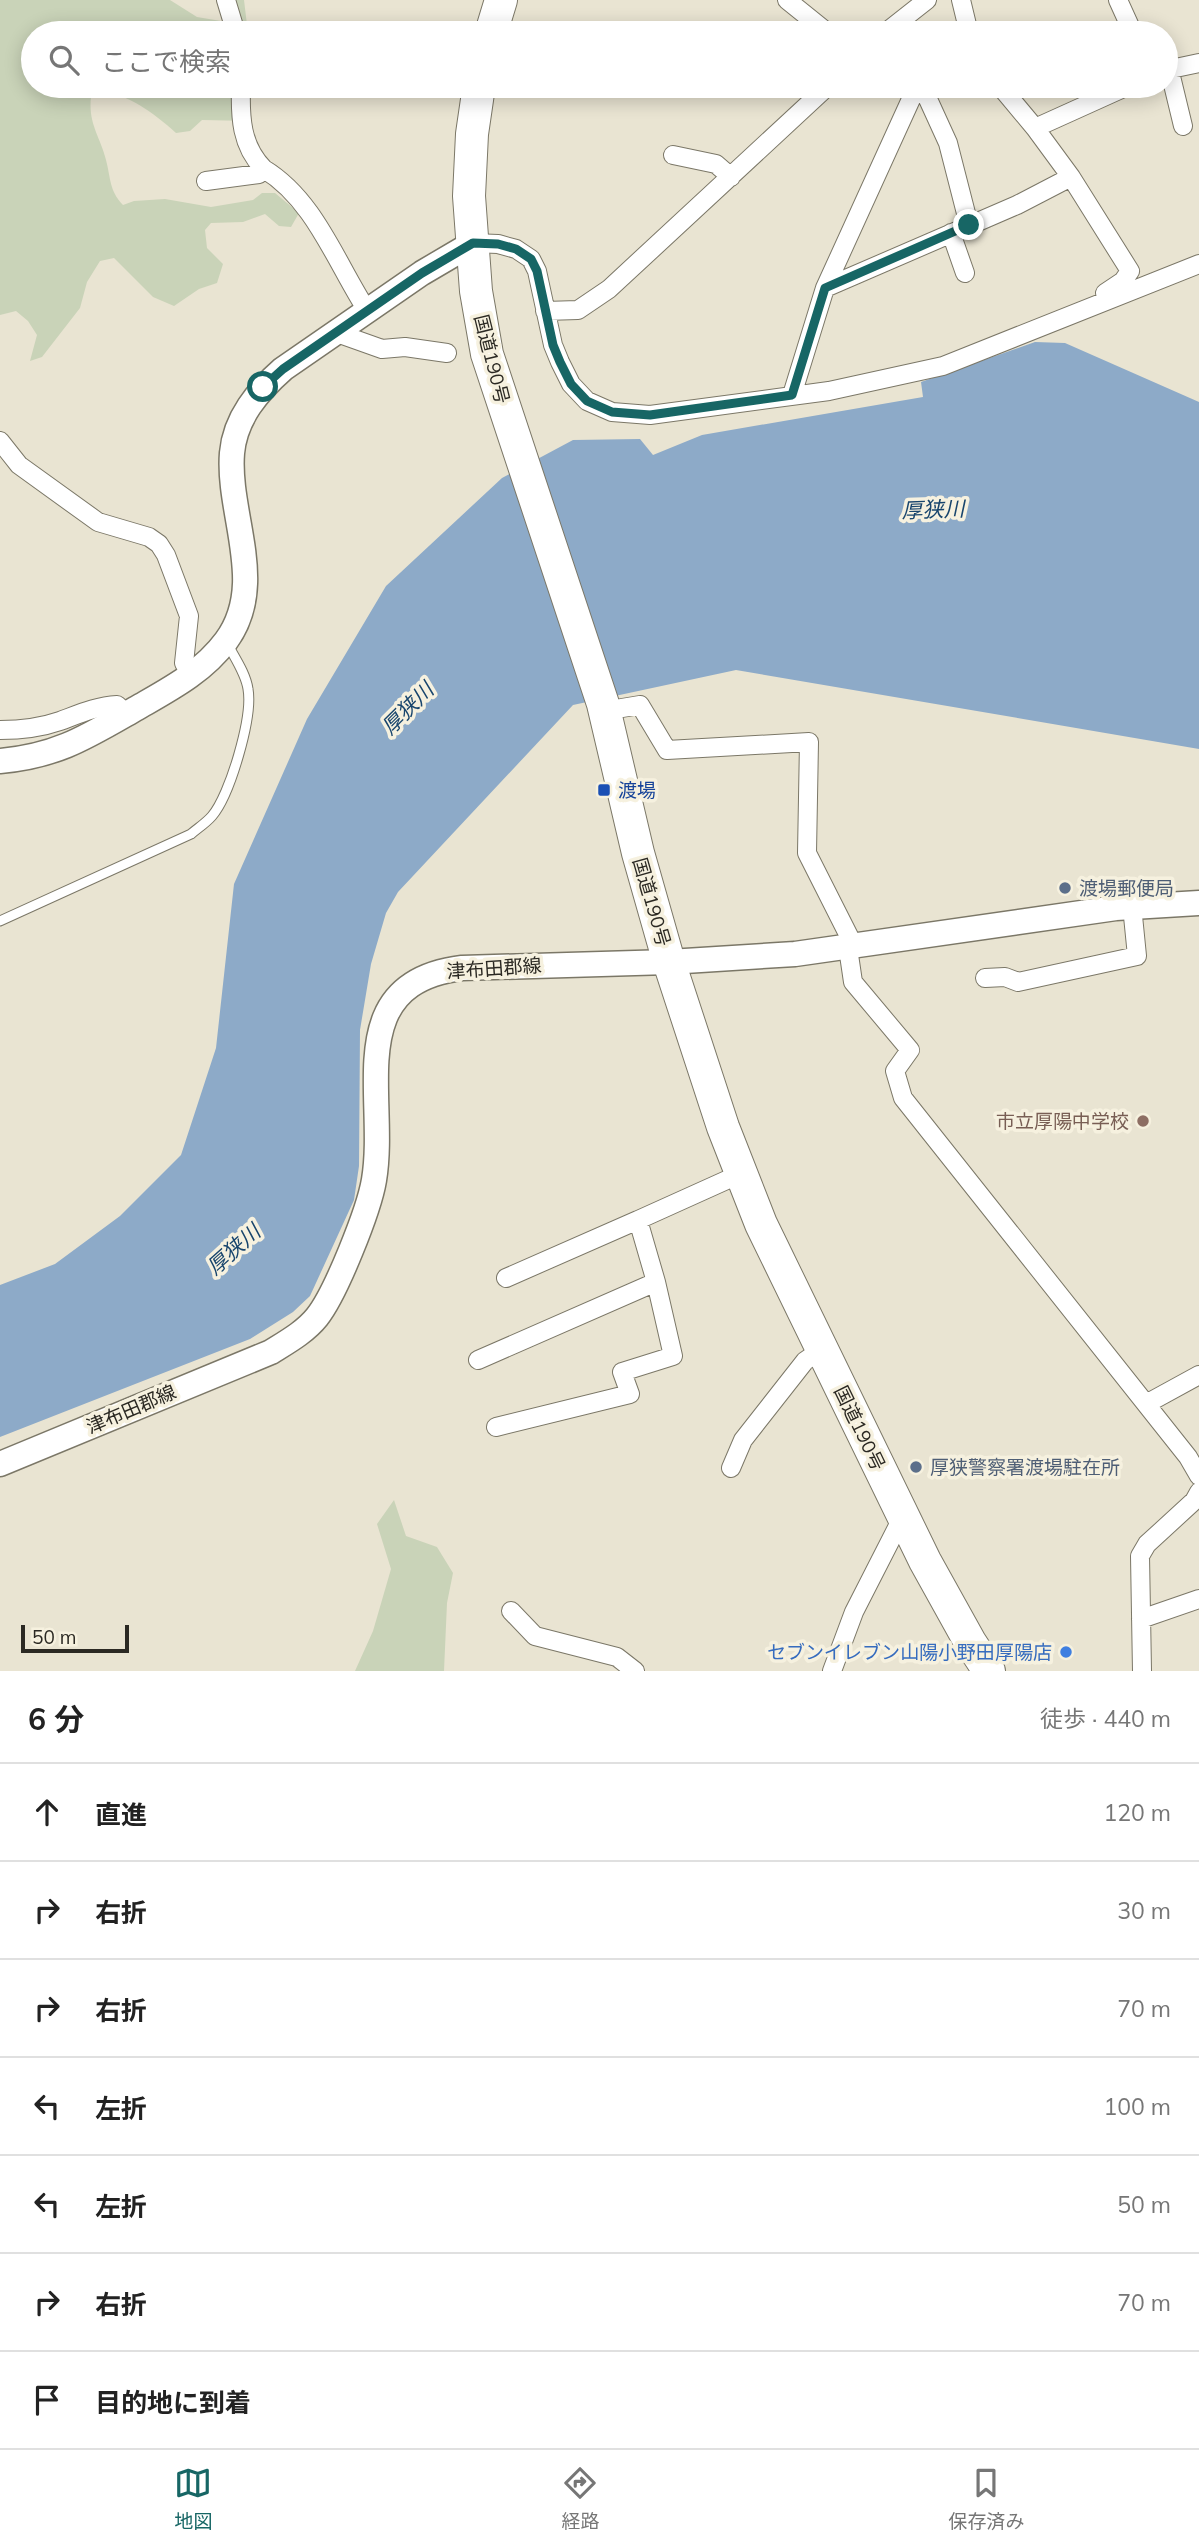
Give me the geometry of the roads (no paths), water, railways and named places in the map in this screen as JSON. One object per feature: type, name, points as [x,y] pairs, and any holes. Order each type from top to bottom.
[{"type":"highway","points":[[495,21],[501,0]]},
{"type":"highway","name":"国道190号","points":[[477,98],[472,134],[469,196],[476,291],[487,354],[603,708],[638,853],[669,962],[740,1174],[765,1234],[903,1516],[942,1591],[989,1671]]},
{"type":"main road","points":[[0,761],[31,758],[73,745],[191,676],[226,640],[236,623],[244,594],[243,541],[232,477],[232,452],[239,426],[249,405],[263,387],[283,369],[422,273],[473,243]]},
{"type":"main road","name":"津布田郡線","points":[[0,1464],[271,1352],[293,1339],[316,1318],[338,1278],[374,1180],[377,1057],[383,1022],[390,1006],[405,988],[441,970],[669,962],[794,954],[1132,906],[1199,903]]},
{"type":"street","points":[[226,0],[232,21]]},
{"type":"street","points":[[787,0],[813,21]]},
{"type":"street","points":[[901,21],[927,0]]},
{"type":"street","points":[[961,0],[966,21]]},
{"type":"street","points":[[1118,0],[1128,21]]},
{"type":"street","points":[[1178,67],[1199,64]]},
{"type":"street","points":[[241,98],[245,139],[250,151],[264,169],[280,178],[302,202],[368,312]]},
{"type":"street","points":[[545,310],[578,310],[610,289],[815,98]]},
{"type":"street","points":[[792,395],[825,288],[911,98]]},
{"type":"street","points":[[927,98],[948,144],[969,225]]},
{"type":"street","points":[[1010,98],[1071,177],[1130,271]]},
{"type":"street","points":[[1035,128],[1101,98]]},
{"type":"street","points":[[1176,98],[1183,126]]},
{"type":"street","points":[[673,155],[716,164],[732,177]]},
{"type":"street","points":[[206,181],[259,174],[264,169]]},
{"type":"street","points":[[825,288],[1071,177]]},
{"type":"street","points":[[951,233],[965,273]]},
{"type":"street","points":[[473,243],[498,244],[516,249],[531,259],[537,271],[553,345],[571,384],[587,401],[612,412],[650,415],[829,391],[943,366],[1199,264]]},
{"type":"street","points":[[1130,271],[1177,271]]},
{"type":"street","points":[[1091,307],[1102,295],[1123,281],[1130,271]]},
{"type":"street","points":[[337,333],[382,349],[405,347],[447,353]]},
{"type":"street","points":[[0,441],[19,465],[98,522],[149,537],[159,544],[166,555],[189,617],[184,663],[191,676]]},
{"type":"street","points":[[0,730],[22,730],[45,725],[102,705],[117,705],[127,714]]},
{"type":"street","points":[[603,708],[640,705],[667,750],[809,742],[807,853],[851,947],[853,982],[910,1050],[895,1071],[903,1098],[1188,1457],[1199,1476]]},
{"type":"street","points":[[985,978],[1004,977],[1018,982],[1137,956],[1132,906]]},
{"type":"street","points":[[506,1278],[740,1174]]},
{"type":"street","points":[[496,1427],[630,1394],[622,1372],[673,1356],[638,1220]]},
{"type":"street","points":[[478,1360],[656,1283]]},
{"type":"street","points":[[731,1468],[743,1440],[805,1362],[821,1350]]},
{"type":"street","points":[[1146,1404],[1199,1375]]},
{"type":"street","points":[[1142,1671],[1140,1556],[1147,1544],[1194,1501],[1199,1492]]},
{"type":"street","points":[[832,1671],[854,1612],[903,1516]]},
{"type":"street","points":[[1141,1619],[1199,1599]]},
{"type":"street","points":[[511,1611],[535,1636],[617,1657],[635,1671]]},
{"type":"lane","points":[[0,921],[191,834],[212,816],[224,797],[236,764],[248,711],[248,688],[226,640]]},
{"type":"water","name":"厚狭川","points":[[1035,342],[1065,343],[1199,402],[1199,749],[736,670],[573,705],[398,892],[386,913],[371,964],[360,1030],[359,1166],[354,1200],[310,1296],[293,1312],[250,1339],[0,1437],[0,1285],[55,1264],[120,1216],[181,1155],[216,1048],[234,884],[307,719],[386,586],[502,478],[573,440],[640,439],[653,455],[702,435],[923,397],[921,382]]},
{"type":"place","name":"渡場","points":[[604,790]]},
{"type":"place","name":"渡場郵便局","points":[[1065,888]]},
{"type":"place","name":"市立厚陽中学校","points":[[1143,1121]]},
{"type":"place","name":"厚狭警察署渡場駐在所","points":[[916,1467]]},
{"type":"place","name":"セブンイレブン山陽小野田厚陽店","points":[[1066,1652]]}]
